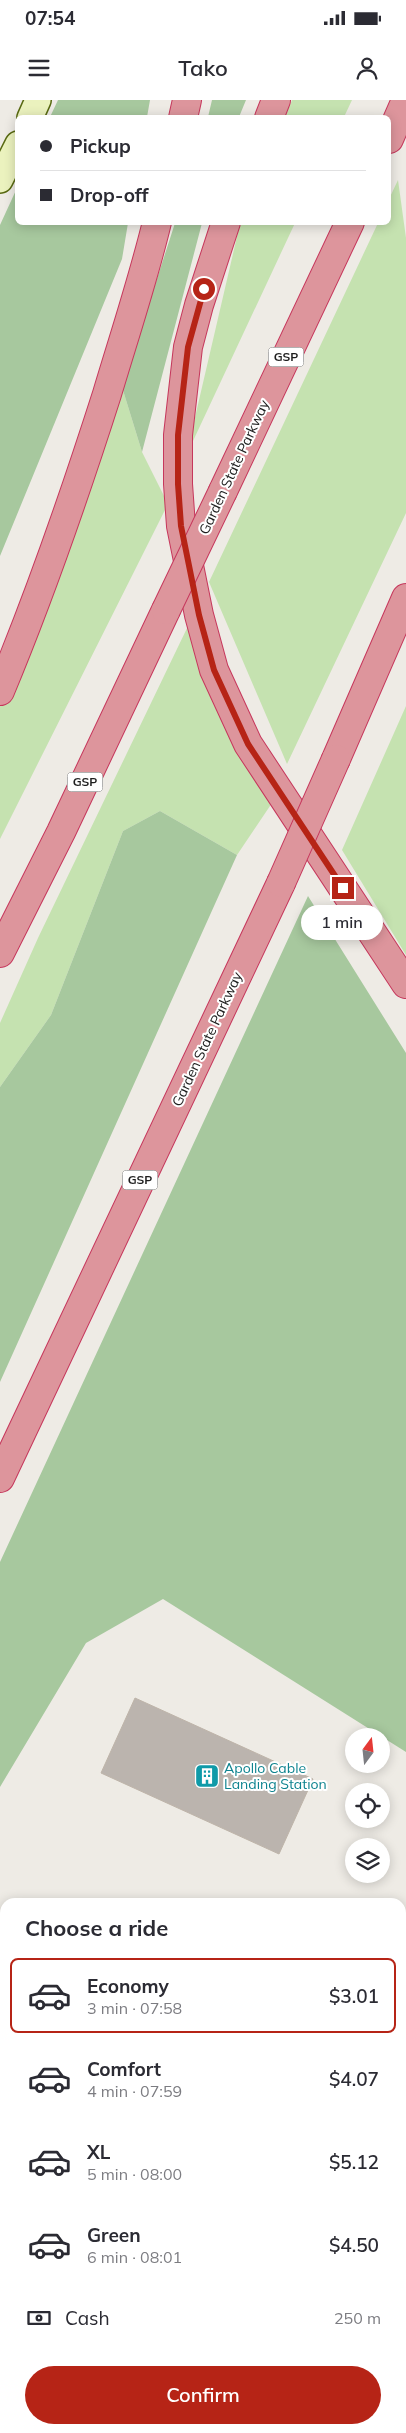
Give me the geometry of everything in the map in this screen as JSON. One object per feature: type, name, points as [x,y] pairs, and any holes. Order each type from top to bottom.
[{"type":"highway","points":[[184,115],[187,100]]},
{"type":"highway","points":[[270,115],[276,100]]},
{"type":"highway","points":[[391,134],[406,100]]},
{"type":"highway","points":[[0,691],[32,615],[81,474],[130,319],[156,225]]},
{"type":"highway","points":[[225,225],[199,305],[188,347],[178,435],[178,484],[181,526],[199,615],[214,670],[248,744],[406,984]]},
{"type":"highway","name":"Garden State Parkway","points":[[0,953],[61,832],[349,225]]},
{"type":"highway","name":"Garden State Parkway","points":[[0,1478],[281,883],[406,598]]},
{"type":"street","points":[[31,115],[38,100]]},
{"type":"street","points":[[0,180],[15,150]]},
{"type":"green space","points":[[58,100],[150,100],[147,115],[51,115]]},
{"type":"green space","points":[[212,100],[246,100],[240,115],[208,115]]},
{"type":"green space","points":[[292,100],[352,100],[345,115],[286,115]]},
{"type":"green space","points":[[398,180],[406,238],[406,513],[287,764],[209,582],[377,225],[391,225],[391,195]]},
{"type":"green space","points":[[15,192],[15,225],[128,225],[122,259],[0,556],[0,225]]},
{"type":"green space","points":[[174,225],[201,225],[142,452],[122,387]]},
{"type":"green space","points":[[241,225],[294,225],[186,456]]},
{"type":"green space","points":[[122,387],[142,452],[168,504],[0,839],[0,695]]},
{"type":"green space","points":[[189,624],[272,803],[237,855],[160,811],[123,831],[51,1015],[0,1087],[0,1023],[38,938]]},
{"type":"green space","points":[[406,706],[406,955],[342,850]]},
{"type":"green space","points":[[160,811],[237,855],[0,1382],[0,1087],[51,1015],[123,831]]},
{"type":"green space","points":[[308,896],[406,1053],[406,1752],[390,1742],[390,1728],[368,1728],[163,1599],[86,1643],[0,1787],[0,1562]]},
{"type":"building","name":"Apollo Cable Landing Station","points":[[135,1698],[313,1779],[279,1854],[101,1773]]},
{"type":"place","name":"Apollo Cable Landing Station","points":[[207,1776]]},
{"type":"route","points":[[204,289],[188,347],[182,386],[178,435],[178,484],[181,526],[199,615],[214,670],[226,700],[248,744],[343,888]]}]
